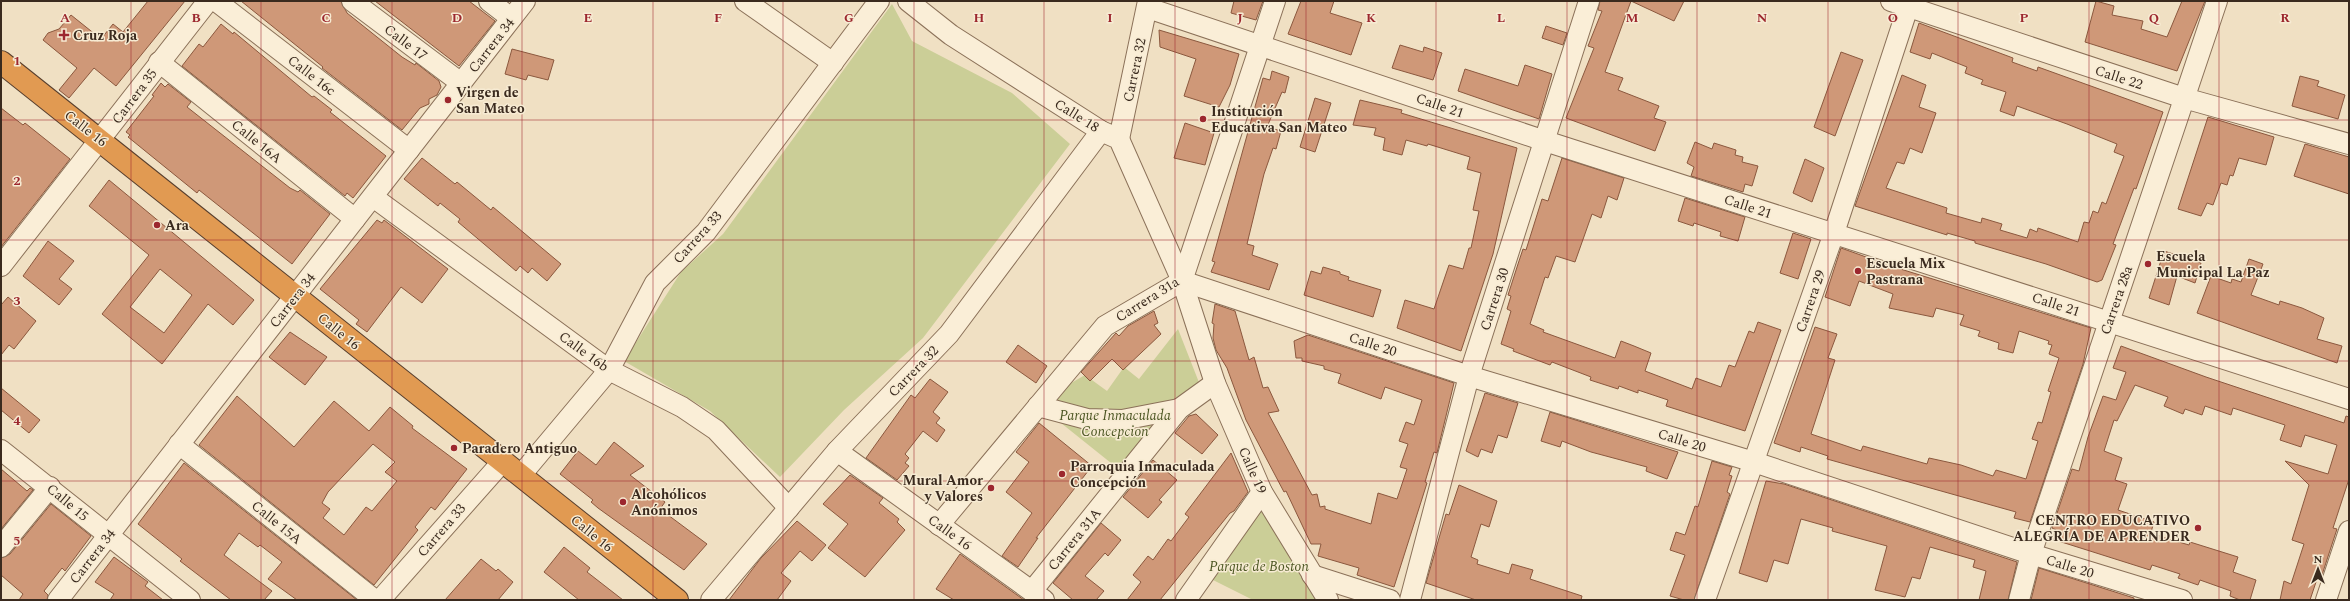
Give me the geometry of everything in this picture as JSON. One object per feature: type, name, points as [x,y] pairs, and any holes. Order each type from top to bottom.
[{"type":"highway","name":"Calle 16","points":[[1,62],[101,140],[676,600]]},
{"type":"street","name":"Carrera 35","points":[[1,266],[101,140],[159,62],[208,1]]},
{"type":"street","name":"Calle 16c","points":[[216,1],[409,150]]},
{"type":"street","name":"Calle 17","points":[[352,1],[460,83]]},
{"type":"street","points":[[489,1],[512,18]]},
{"type":"street","name":"Carrera 34","points":[[58,600],[355,219],[373,198],[460,83],[525,1]]},
{"type":"street","points":[[745,1],[832,63]]},
{"type":"street","name":"Carrera 33","points":[[521,475],[609,370],[655,282],[706,232],[878,1]]},
{"type":"street","name":"Calle 18","points":[[908,1],[951,36],[1101,131],[1119,139]]},
{"type":"street","name":"Carrera 31a","points":[[939,525],[1105,326],[1182,281],[1275,1]]},
{"type":"street","name":"Carrera 30","points":[[1410,600],[1469,376],[1589,1]]},
{"type":"street","name":"Carrera 28a","points":[[2020,600],[2031,554],[2217,1]]},
{"type":"street","name":"Calle 22","points":[[1903,3],[2184,98],[2349,144]]},
{"type":"street","name":"Carrera 29","points":[[1706,600],[1834,233],[1903,3]]},
{"type":"street","name":"Carrera 32","points":[[1119,139],[1148,5]]},
{"type":"street","name":"Calle 21","points":[[1148,5],[1261,45],[1545,141],[2349,399]]},
{"type":"street","name":"Calle 16A","points":[[159,62],[355,219]]},
{"type":"street","name":"Carrera 32","points":[[711,600],[836,451],[949,334],[1101,131]]},
{"type":"street","points":[[1119,139],[1182,281]]},
{"type":"street","name":"Calle 16b","points":[[373,198],[609,370],[682,407],[716,430],[789,508]]},
{"type":"street","name":"Calle 20","points":[[1182,281],[1469,376],[1754,462],[2031,554],[2182,600]]},
{"type":"street","name":"Calle 19","points":[[1182,281],[1215,383],[1262,492],[1328,600]]},
{"type":"street","name":"Carrera 31A","points":[[1038,596],[1179,408],[1215,383]]},
{"type":"street","points":[[1038,406],[1087,419],[1122,420],[1179,408]]},
{"type":"street","name":"Calle 15A","points":[[179,444],[375,600]]},
{"type":"street","name":"Calle 15","points":[[1,450],[50,487],[108,536],[190,600]]},
{"type":"street","name":"Calle 16","points":[[836,451],[1038,596]]},
{"type":"street","name":"Carrera 33","points":[[380,600],[503,461]]},
{"type":"street","points":[[1,547],[50,487]]},
{"type":"street","points":[[1186,600],[1262,492]]},
{"type":"street","points":[[2326,600],[2349,530]]},
{"type":"street","points":[[1312,574],[1390,600]]},
{"type":"green space","points":[[892,4],[912,41],[1012,93],[1070,144],[923,338],[844,410],[780,477],[710,411],[624,361],[681,272],[723,234]]},
{"type":"green space","name":"Parque Inmaculada Concepcion","points":[[1178,329],[1200,385],[1175,398],[1121,471],[1046,411],[1066,386],[1085,375],[1107,391],[1124,367],[1139,379]]},
{"type":"green space","name":"Parque de Boston","points":[[1261,507],[1316,600],[1253,600],[1209,578]]},
{"type":"building","points":[[148,1],[185,1],[116,86],[94,68],[69,98],[59,90],[77,68],[43,40],[48,33],[59,29],[71,15],[101,39],[113,24],[123,32]]},
{"type":"building","points":[[241,1],[341,1],[347,13],[402,57],[415,65],[416,63],[439,81],[441,87],[437,95],[429,99],[429,104],[420,108],[402,130],[322,68],[323,67]]},
{"type":"building","points":[[375,1],[469,1],[495,21],[459,66]]},
{"type":"building","points":[[1234,1],[1263,1],[1256,20],[1231,13]]},
{"type":"building","points":[[1301,1],[1334,1],[1330,13],[1362,23],[1351,55],[1288,34]]},
{"type":"building","points":[[1600,1],[1631,1],[1605,72],[1623,78],[1618,90],[1659,106],[1654,118],[1666,122],[1655,151],[1566,118],[1594,48],[1588,46],[1602,11],[1598,10]]},
{"type":"building","points":[[1631,1],[1684,1],[1674,21]]},
{"type":"building","points":[[2096,1],[2114,6],[2112,15],[2143,21],[2141,29],[2167,37],[2182,1],[2205,1],[2177,71],[2085,42]]},
{"type":"building","points":[[1919,23],[2013,58],[2012,62],[2037,71],[2038,67],[2163,112],[2136,189],[2134,188],[2113,244],[2116,245],[2102,280],[2097,282],[2046,264],[1975,243],[1975,241],[1947,233],[1947,235],[1855,206],[1902,75],[1926,85],[1919,107],[1936,113],[1922,153],[1910,148],[1904,164],[1897,162],[1886,188],[1947,208],[1946,213],[1981,223],[1982,218],[2002,224],[2000,230],[2027,238],[2030,229],[2037,232],[2038,228],[2078,242],[2084,222],[2089,223],[2093,211],[2098,213],[2102,202],[2106,204],[2124,156],[2114,152],[2117,144],[2067,124],[2017,106],[2014,116],[2000,111],[2006,92],[1981,84],[1983,80],[1965,73],[1967,67],[1932,53],[1930,59],[1910,52]]},
{"type":"building","points":[[221,24],[233,34],[234,32],[312,97],[314,96],[332,110],[330,112],[386,156],[353,198],[347,193],[345,196],[182,66],[199,44],[203,47]]},
{"type":"building","points":[[1546,26],[1567,33],[1563,45],[1542,38]]},
{"type":"building","points":[[1159,30],[1239,54],[1230,85],[1219,107],[1184,96],[1196,59],[1160,47]]},
{"type":"building","points":[[1400,45],[1423,52],[1424,47],[1442,53],[1433,80],[1392,68]]},
{"type":"building","points":[[512,49],[554,60],[548,80],[528,75],[526,80],[505,74]]},
{"type":"building","points":[[1841,52],[1863,60],[1835,136],[1814,127]]},
{"type":"building","points":[[1525,65],[1552,74],[1539,119],[1458,91],[1465,69],[1518,86]]},
{"type":"building","points":[[1272,71],[1289,77],[1285,93],[1282,92],[1267,127],[1281,131],[1276,149],[1273,148],[1264,174],[1247,244],[1254,246],[1252,255],[1278,264],[1269,290],[1211,272],[1215,262],[1212,261],[1263,78],[1270,80]]},
{"type":"building","points":[[2300,76],[2319,81],[2317,86],[2345,95],[2338,119],[2292,106]]},
{"type":"building","points":[[161,83],[165,87],[168,84],[191,102],[187,107],[290,188],[298,192],[300,190],[330,214],[292,264],[199,190],[197,193],[128,137],[130,135],[126,132],[154,96],[152,95]]},
{"type":"building","points":[[1315,98],[1331,103],[1315,152],[1300,147]]},
{"type":"building","points":[[1360,100],[1402,110],[1401,113],[1517,148],[1493,254],[1461,351],[1397,328],[1405,300],[1434,309],[1449,265],[1463,269],[1469,248],[1471,248],[1479,211],[1473,210],[1481,173],[1467,169],[1470,157],[1428,144],[1427,146],[1406,140],[1402,155],[1383,150],[1385,138],[1374,135],[1376,128],[1353,125]]},
{"type":"building","points":[[1,108],[23,125],[25,123],[70,159],[1,247]]},
{"type":"building","points":[[2208,117],[2274,137],[2266,165],[2239,158],[2233,176],[2230,175],[2227,185],[2221,183],[2213,205],[2207,203],[2201,216],[2178,209]]},
{"type":"building","points":[[1185,123],[1214,133],[1205,165],[1174,158]]},
{"type":"building","points":[[1695,142],[1712,149],[1714,143],[1736,150],[1735,155],[1743,157],[1742,162],[1758,166],[1752,186],[1745,184],[1743,192],[1691,176],[1694,167],[1687,163]]},
{"type":"building","points":[[2305,144],[2349,157],[2349,194],[2294,176]]},
{"type":"building","points":[[422,158],[455,184],[457,182],[491,210],[493,207],[561,264],[547,281],[532,268],[528,273],[520,266],[516,271],[458,222],[460,219],[440,203],[438,206],[404,179]]},
{"type":"building","points":[[1562,158],[1624,178],[1617,200],[1608,196],[1601,218],[1592,214],[1575,262],[1556,256],[1548,278],[1545,277],[1530,324],[1544,330],[1543,332],[1615,358],[1621,341],[1634,346],[1651,353],[1645,371],[1692,389],[1696,378],[1721,387],[1729,365],[1735,367],[1749,331],[1754,333],[1758,322],[1781,330],[1745,431],[1666,406],[1668,400],[1638,390],[1638,393],[1619,386],[1618,389],[1590,380],[1591,377],[1552,362],[1550,365],[1513,351],[1514,349],[1501,344],[1511,311],[1507,309],[1511,296],[1508,295],[1518,264],[1523,249],[1526,250],[1542,199],[1548,201]]},
{"type":"building","points":[[1805,159],[1824,168],[1812,202],[1793,193]]},
{"type":"building","points":[[109,180],[254,300],[233,325],[208,304],[162,364],[102,314],[149,255],[89,206]],"holes":[[[160,269],[192,295],[164,333],[130,307]]]},
{"type":"building","points":[[1685,198],[1745,217],[1738,241],[1720,236],[1721,232],[1694,223],[1693,226],[1678,221]]},
{"type":"building","points":[[377,220],[382,223],[384,220],[448,269],[422,303],[401,287],[367,332],[356,324],[359,320],[320,289]]},
{"type":"building","points":[[1793,233],[1811,239],[1798,279],[1780,273]]},
{"type":"building","points":[[48,241],[74,261],[59,279],[72,289],[59,305],[23,276]]},
{"type":"building","points":[[1841,248],[1894,267],[2091,328],[2083,364],[2030,522],[2014,518],[2016,512],[1827,459],[1828,456],[1801,447],[1800,452],[1774,443],[1815,327],[1837,334],[1828,358],[1835,360],[1811,434],[1861,451],[1863,446],[1927,464],[1929,458],[1961,465],[1993,476],[1996,470],[2026,479],[2038,441],[2032,439],[2038,422],[2042,423],[2051,392],[2048,391],[2059,358],[2049,354],[2052,345],[2048,344],[2049,341],[2019,331],[2013,353],[1998,349],[1999,343],[1978,336],[1980,331],[1960,325],[1964,315],[1936,308],[1933,317],[1889,308],[1893,294],[1859,281],[1850,306],[1825,297]]},
{"type":"building","points":[[2164,251],[2201,263],[2195,283],[2177,276],[2169,305],[2149,298]]},
{"type":"building","points":[[2249,259],[2263,264],[2251,295],[2279,305],[2280,301],[2302,308],[2324,318],[2317,339],[2342,346],[2337,363],[2197,313],[2211,276],[2231,283],[2232,279],[2241,282]]},
{"type":"building","points":[[1323,267],[1340,272],[1340,274],[1349,277],[1348,280],[1381,290],[1373,317],[1304,295],[1311,271],[1321,274]]},
{"type":"building","points":[[8,297],[36,321],[14,349],[9,345],[1,355],[1,305]]},
{"type":"building","points":[[1215,304],[1235,311],[1249,360],[1254,357],[1263,388],[1268,387],[1279,411],[1268,413],[1312,495],[1317,494],[1320,507],[1325,506],[1325,509],[1371,524],[1378,493],[1397,499],[1407,469],[1400,467],[1408,444],[1399,441],[1406,422],[1414,425],[1422,400],[1385,387],[1381,399],[1338,383],[1341,374],[1324,369],[1324,366],[1302,361],[1302,358],[1296,358],[1294,341],[1308,335],[1454,383],[1437,453],[1434,452],[1425,482],[1427,483],[1394,587],[1357,575],[1359,568],[1318,556],[1321,544],[1311,544],[1286,491],[1284,492],[1246,420],[1227,368],[1216,350],[1213,338],[1214,324],[1212,323]]},
{"type":"building","points":[[1154,311],[1158,323],[1154,325],[1161,334],[1123,370],[1112,359],[1090,381],[1081,372],[1116,333],[1119,336],[1128,326]]},
{"type":"building","points":[[290,332],[327,357],[305,385],[269,357]]},
{"type":"building","points":[[1018,345],[1047,366],[1036,383],[1006,362]]},
{"type":"building","points":[[2121,346],[2206,377],[2344,423],[2346,416],[2349,417],[2349,479],[2333,528],[2337,529],[2320,581],[2317,579],[2310,600],[2280,600],[2284,581],[2291,584],[2304,544],[2292,540],[2309,485],[2285,461],[2328,474],[2337,445],[2305,435],[2301,447],[2280,440],[2285,425],[2233,408],[2231,415],[2205,406],[2202,415],[2185,409],[2183,414],[2164,406],[2168,397],[2135,385],[2117,421],[2114,420],[2104,451],[2122,458],[2115,480],[2127,484],[2118,510],[2154,522],[2151,532],[2162,537],[2189,545],[2190,542],[2238,557],[2233,572],[2256,580],[2250,600],[2240,600],[2230,596],[2231,591],[2200,580],[2198,585],[2178,578],[2180,574],[2152,565],[2150,570],[2052,539],[2056,530],[2052,528],[2072,469],[2079,471],[2088,437],[2103,396],[2116,400],[2126,372],[2113,368]]},
{"type":"building","points":[[930,379],[948,392],[933,412],[940,418],[936,423],[945,430],[937,442],[923,431],[905,454],[909,458],[905,463],[909,466],[897,480],[866,458],[911,395],[915,398]]},
{"type":"building","points":[[1,388],[40,420],[29,433],[1,410]]},
{"type":"building","points":[[1485,393],[1518,403],[1507,438],[1498,435],[1492,453],[1481,449],[1478,457],[1466,451]]},
{"type":"building","points":[[237,396],[294,447],[334,401],[369,431],[390,407],[413,426],[412,428],[467,469],[435,510],[431,507],[415,527],[418,530],[374,585],[199,445]],"holes":[[[373,444],[395,462],[385,472],[397,481],[372,511],[366,507],[344,535],[323,518],[330,509],[322,503],[328,492]]]},
{"type":"building","points":[[1550,412],[1678,452],[1667,479],[1646,471],[1647,467],[1591,452],[1562,441],[1560,447],[1541,441]]},
{"type":"building","points":[[1196,414],[1218,435],[1202,454],[1175,433],[1189,416]]},
{"type":"building","name":"Parroquia Inmaculada Concepción","points":[[1039,423],[1092,466],[1036,538],[1038,538],[1018,567],[1002,556],[1032,513],[1006,492],[1029,462],[1016,452]]},
{"type":"building","points":[[614,442],[644,466],[630,475],[665,502],[660,509],[707,544],[684,570],[598,508],[591,502],[593,500],[560,474],[578,451],[596,465]]},
{"type":"building","points":[[1231,453],[1248,492],[1160,600],[1127,600],[1141,582],[1133,575],[1148,556],[1153,560],[1168,539],[1171,541],[1189,517],[1185,514]]},
{"type":"building","points":[[1153,460],[1177,480],[1159,500],[1162,502],[1148,518],[1123,497]]},
{"type":"building","points":[[1712,461],[1732,467],[1729,475],[1732,476],[1727,492],[1730,494],[1694,600],[1684,600],[1670,596],[1685,555],[1670,550],[1676,532],[1685,535],[1695,506],[1698,507]]},
{"type":"building","points":[[184,463],[357,600],[297,600],[268,579],[282,562],[260,545],[258,547],[239,533],[224,555],[272,591],[264,600],[231,600],[180,561],[182,559],[138,524]]},
{"type":"building","points":[[1,469],[27,491],[30,488],[33,490],[1,529]]},
{"type":"building","points":[[850,475],[883,498],[879,503],[899,519],[897,522],[905,530],[865,577],[828,548],[848,524],[823,504]]},
{"type":"building","points":[[1766,481],[1784,484],[2017,562],[2008,600],[1979,600],[1986,571],[1973,567],[1975,560],[1930,547],[1920,579],[1912,577],[1905,597],[1875,590],[1887,546],[1832,531],[1833,528],[1801,519],[1788,564],[1774,560],[1767,582],[1739,573]]},
{"type":"building","points":[[1459,485],[1497,501],[1489,527],[1481,524],[1471,557],[1478,560],[1477,564],[1509,574],[1512,564],[1533,570],[1530,579],[1582,596],[1581,600],[1476,600],[1426,583],[1446,514],[1449,515]]},
{"type":"building","points":[[51,504],[91,536],[65,571],[62,568],[44,591],[48,595],[47,600],[19,600],[23,594],[1,575],[1,558],[10,554]]},
{"type":"building","points":[[797,521],[826,545],[812,561],[800,551],[781,573],[791,581],[777,600],[729,600],[761,558]]},
{"type":"building","points":[[1101,523],[1121,540],[1108,556],[1105,553],[1085,576],[1104,591],[1096,600],[1073,600],[1053,583]]},
{"type":"building","points":[[564,547],[590,568],[587,572],[623,600],[579,600],[544,572]]},
{"type":"building","points":[[960,554],[1024,600],[954,600],[936,589]]},
{"type":"building","points":[[114,557],[148,582],[145,586],[163,600],[110,600],[114,594],[95,582]]},
{"type":"building","points":[[481,559],[496,571],[498,569],[513,582],[498,600],[445,600]]},
{"type":"building","points":[[2039,568],[2134,598],[2134,600],[2031,600]]},
{"type":"place","name":"Cruz Roja","points":[[64,35]]},
{"type":"place","name":"Virgen de San Mateo","points":[[448,100]]},
{"type":"place","name":"Institución Educativa San Mateo","points":[[1203,119]]},
{"type":"place","name":"Ara","points":[[157,225]]},
{"type":"place","name":"Escuela Municipal La Paz","points":[[2148,264]]},
{"type":"place","name":"Escuela Mix Pastrana","points":[[1858,271]]},
{"type":"place","name":"Paradero Antiguo","points":[[454,448]]},
{"type":"place","name":"Parroquia Inmaculada Concepción","points":[[1062,474]]},
{"type":"place","name":"Mural Amor y Valores","points":[[991,488]]},
{"type":"place","name":"Alcohólicos Anónimos","points":[[623,502]]},
{"type":"place","name":"CENTRO EDUCATIVO ALEGRÍA DE APRENDER","points":[[2198,528]]}]
